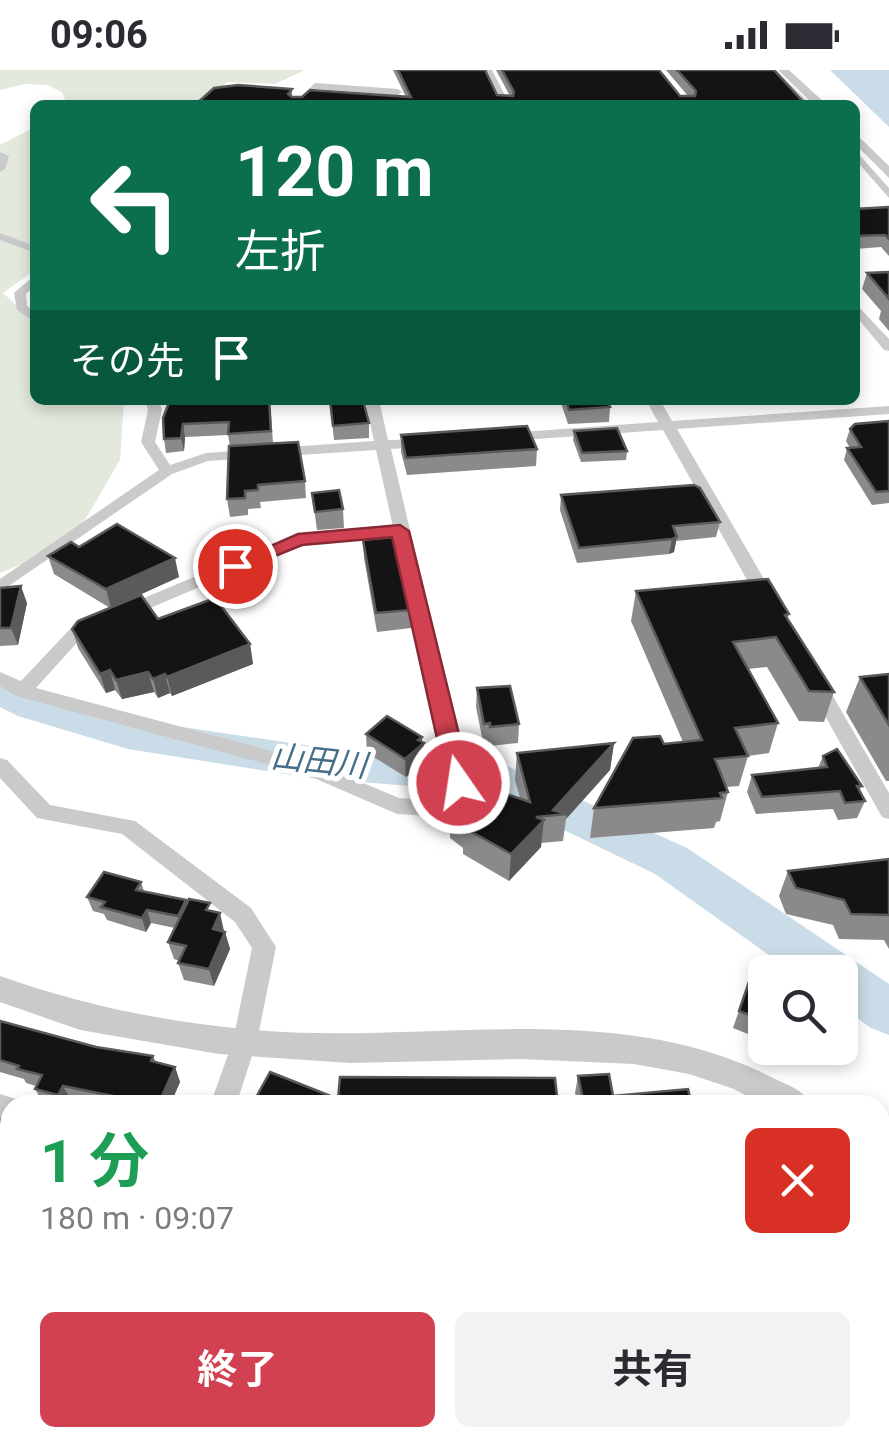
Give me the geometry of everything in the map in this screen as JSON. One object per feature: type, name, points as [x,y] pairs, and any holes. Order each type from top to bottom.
[{"type":"street","points":[[488,70],[503,100]]},
{"type":"street","points":[[771,70],[801,100]]},
{"type":"street","points":[[783,70],[816,100]]},
{"type":"street","points":[[302,100],[315,86],[396,86],[389,100]]},
{"type":"street","points":[[860,147],[889,174]]},
{"type":"street","points":[[860,149],[889,195]]},
{"type":"street","points":[[0,155],[4,156],[0,169]]},
{"type":"street","points":[[0,236],[30,248]]},
{"type":"street","points":[[30,284],[20,293],[21,306],[30,314]]},
{"type":"street","points":[[860,312],[889,347]]},
{"type":"street","points":[[154,405],[148,442],[167,470]]},
{"type":"street","points":[[0,678],[24,691],[312,769],[397,806],[444,809],[470,800],[459,783],[373,405]]},
{"type":"street","points":[[656,405],[782,627]]},
{"type":"street","points":[[495,438],[889,410]]},
{"type":"street","points":[[0,587],[167,470],[206,457],[438,442]]},
{"type":"street","points":[[24,691],[76,633],[298,539],[400,531]]},
{"type":"street","points":[[802,660],[889,811]]},
{"type":"street","points":[[0,765],[44,812],[128,828],[243,916],[264,947],[245,1042],[227,1095]]},
{"type":"street","points":[[0,989],[122,1026],[245,1042],[349,1049],[570,1044],[662,1053],[725,1071],[779,1095]]},
{"type":"shaded area","points":[[0,70],[305,70],[275,84],[226,82],[219,94],[206,100],[65,100],[62,92],[47,85],[25,84],[0,90]]},
{"type":"shaded area","points":[[30,130],[30,274],[3,293],[30,318],[30,405],[124,405],[120,460],[71,544],[0,573],[0,145]]},
{"type":"water","points":[[830,70],[889,70],[889,127]]},
{"type":"building","points":[[398,70],[485,70],[497,95],[513,96],[502,70],[659,70],[680,96],[695,96],[696,91],[677,70],[774,70],[801,100],[201,100],[214,88],[238,85],[292,89],[288,94],[292,97],[302,97],[310,90],[411,97]]},
{"type":"building","points":[[889,207],[889,239],[885,235],[860,236],[860,209]]},
{"type":"building","points":[[889,272],[889,299],[867,273]]},
{"type":"building","points":[[168,405],[269,405],[271,431],[228,434],[229,422],[183,424],[181,438],[164,439],[163,418]]},
{"type":"building","points":[[331,405],[364,405],[369,423],[333,426]]},
{"type":"building","points":[[568,405],[610,407],[569,410]]},
{"type":"building","points":[[889,421],[889,491],[876,492],[847,448],[861,447],[850,429],[855,424]]},
{"type":"building","points":[[527,426],[537,449],[406,458],[401,435]]},
{"type":"building","points":[[617,428],[627,451],[582,453],[574,431]]},
{"type":"building","points":[[298,442],[305,481],[258,485],[258,490],[245,491],[245,498],[227,499],[229,446]]},
{"type":"building","points":[[694,485],[700,488],[720,522],[673,526],[677,537],[672,539],[579,548],[561,495]]},
{"type":"building","points":[[339,490],[343,509],[315,512],[312,493]]},
{"type":"building","points":[[117,524],[175,558],[106,589],[48,556],[71,542],[79,547]]},
{"type":"building","points":[[395,537],[411,610],[376,613],[363,540]]},
{"type":"building","points":[[768,579],[789,614],[785,615],[834,692],[809,691],[776,637],[733,642],[778,723],[735,728],[748,756],[715,759],[728,792],[720,793],[722,798],[594,808],[633,738],[660,736],[664,744],[702,740],[636,591]]},
{"type":"building","points":[[21,586],[11,628],[0,628],[0,588]]},
{"type":"building","points":[[141,595],[158,619],[215,598],[250,644],[167,677],[165,674],[153,679],[148,672],[116,680],[110,670],[100,674],[72,629],[78,621]]},
{"type":"building","points":[[889,674],[889,725],[860,677]]},
{"type":"building","points":[[510,686],[519,724],[484,724],[477,688]]},
{"type":"building","points":[[387,716],[422,737],[418,740],[424,743],[405,759],[366,734]]},
{"type":"building","points":[[614,743],[553,810],[567,814],[536,817],[544,820],[511,854],[463,827],[466,824],[450,811],[463,798],[451,792],[483,786],[530,802],[517,753]]},
{"type":"building","points":[[837,749],[862,786],[857,786],[865,801],[845,803],[840,791],[762,797],[752,775],[827,767],[823,756]]},
{"type":"building","points":[[889,859],[889,915],[851,914],[844,900],[796,888],[788,871]]},
{"type":"building","points":[[104,872],[141,882],[136,890],[186,900],[178,916],[147,910],[142,918],[101,907],[105,902],[87,897]]},
{"type":"building","points":[[189,899],[210,903],[206,910],[220,913],[213,929],[225,932],[209,969],[178,963],[186,946],[168,942]]},
{"type":"building","points":[[748,985],[748,1014],[739,1011]]},
{"type":"building","points":[[0,1021],[96,1047],[153,1056],[151,1061],[175,1067],[162,1095],[108,1095],[63,1086],[58,1095],[35,1089],[42,1075],[0,1060]]},
{"type":"building","points":[[270,1072],[328,1095],[257,1095]]},
{"type":"building","points":[[609,1074],[613,1095],[582,1095],[578,1076]]},
{"type":"building","points":[[340,1077],[555,1078],[557,1095],[338,1095]]},
{"type":"building","points":[[688,1089],[690,1095],[624,1095]]},
{"type":"waterway","name":"山田川","points":[[0,690],[32,706],[128,734],[311,762],[492,777],[671,861],[807,955]]},
{"type":"waterway","name":"山田川","points":[[858,990],[889,1012]]},
{"type":"route","points":[[235,566],[298,539],[400,531],[459,783]]}]
